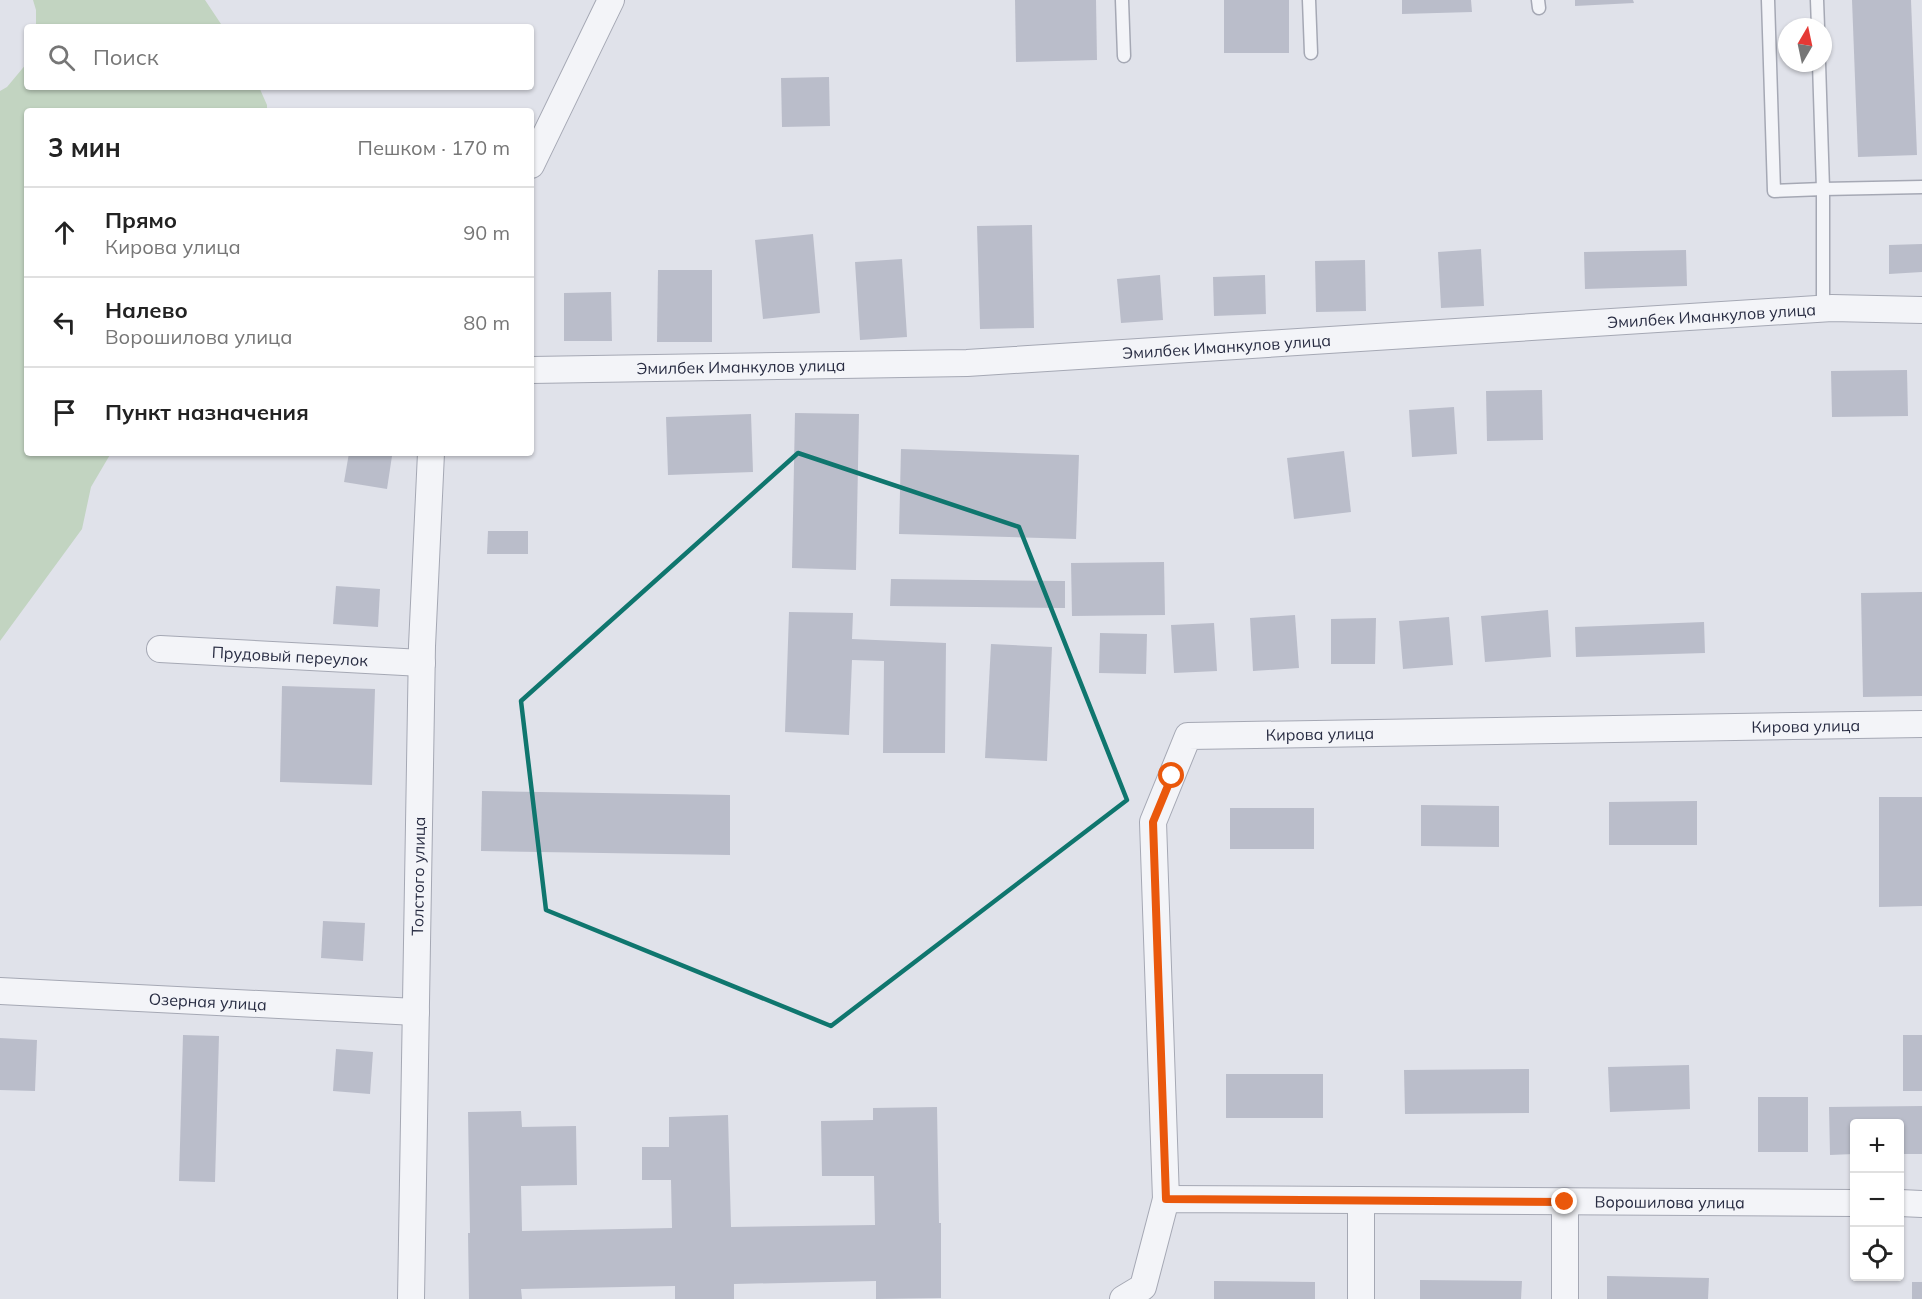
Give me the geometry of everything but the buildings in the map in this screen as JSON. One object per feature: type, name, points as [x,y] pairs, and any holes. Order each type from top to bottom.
[{"type":"street","points":[[534,159],[611,0]]},
{"type":"street","name":"Эмилбек Иманкулов улица","points":[[534,370],[967,363],[1823,309],[1922,310]]},
{"type":"street","name":"Толстого улица","points":[[411,1299],[422,663],[431,456]]},
{"type":"street","name":"Прудовый переулок","points":[[159,649],[422,663]]},
{"type":"street","name":"Кирова улица","points":[[1166,1199],[1153,822],[1188,736],[1922,724]]},
{"type":"street","name":"Озерная улица","points":[[0,991],[416,1012]]},
{"type":"street","points":[[1136,1295],[1166,1199]]},
{"type":"street","name":"Ворошилова улица","points":[[1166,1199],[1850,1203]]},
{"type":"street","points":[[1361,1200],[1361,1299]]},
{"type":"street","points":[[1565,1202],[1565,1299]]},
{"type":"street","points":[[1904,1203],[1922,1204]]},
{"type":"lane","points":[[1122,0],[1124,56]]},
{"type":"lane","points":[[1309,0],[1311,53]]},
{"type":"lane","points":[[1768,0],[1774,192],[1922,187]]},
{"type":"lane","points":[[1817,0],[1818,18]]},
{"type":"lane","points":[[1819,72],[1823,189],[1823,309]]},
{"type":"highlighted area","points":[[798,453],[1019,527],[1127,800],[831,1026],[546,910],[521,701]]},
{"type":"green space","points":[[33,0],[205,0],[221,24],[36,24]]},
{"type":"green space","points":[[24,67],[24,90],[260,90],[267,108],[24,108],[24,456],[109,456],[91,487],[82,529],[0,641],[0,91],[7,87]]},
{"type":"route","points":[[1172,776],[1153,822],[1166,1199],[1565,1202]]}]
